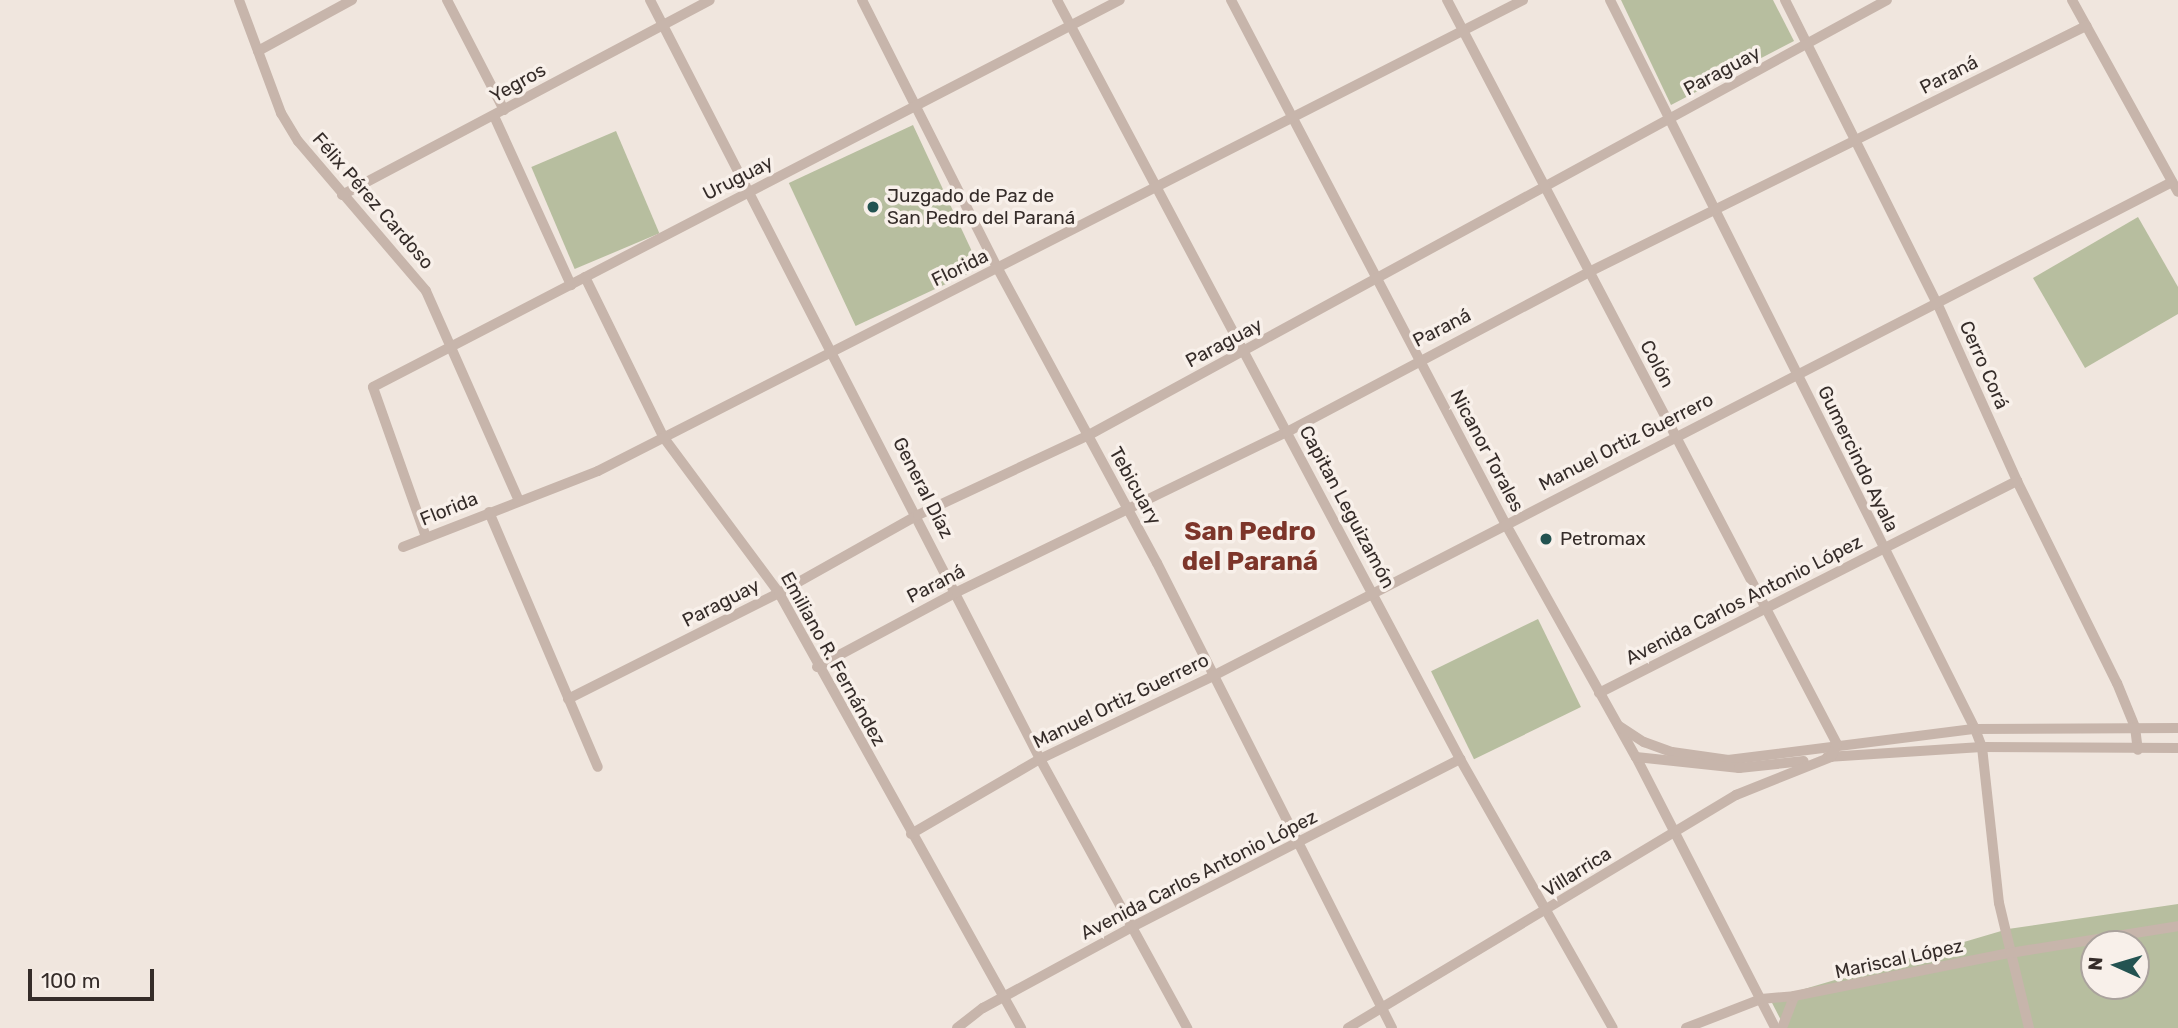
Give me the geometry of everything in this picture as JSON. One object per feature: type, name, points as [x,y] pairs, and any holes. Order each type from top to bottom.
[{"type":"street","name":"Félix Pérez Cardoso","points":[[239,0],[281,113],[342,195],[414,274],[453,346],[519,501]]},
{"type":"street","points":[[258,51],[352,0]]},
{"type":"street","points":[[447,0],[499,113],[571,285]]},
{"type":"street","name":"General Díaz","points":[[650,0],[747,192],[918,515],[1040,759],[1187,1028]]},
{"type":"street","name":"Yegros","points":[[342,195],[710,0]]},
{"type":"street","name":"Tebicuary","points":[[862,0],[999,269],[1129,510],[1211,677],[1392,1028]]},
{"type":"street","name":"Capitan Leguizamón","points":[[1056,0],[1460,760],[1613,1028]]},
{"type":"street","name":"Uruguay","points":[[426,537],[373,387],[1120,0]]},
{"type":"street","name":"Nicanor Torales","points":[[1231,0],[1505,523],[1636,757],[1775,1028]]},
{"type":"street","name":"Colón","points":[[1447,0],[1837,744]]},
{"type":"street","name":"Florida","points":[[403,547],[597,471],[831,350],[999,269],[1294,120],[1523,0]]},
{"type":"street","name":"Gumercindo Ayala","points":[[1610,0],[1717,209],[1882,550],[1975,729],[1982,747],[1999,903],[2029,1028]]},
{"type":"street","name":"Cerro Corá","points":[[1785,0],[1938,305],[2017,481],[2117,682],[2135,727],[2138,750]]},
{"type":"street","name":"Paraguay","points":[[568,699],[779,593],[918,515],[1087,436],[1378,281],[1887,0]]},
{"type":"street","points":[[2072,0],[2178,192]]},
{"type":"street","name":"Paraná","points":[[817,667],[957,592],[1287,432],[1419,359],[1588,272],[1856,142],[2086,26]]},
{"type":"street","name":"Manuel Ortiz Guerrero","points":[[911,834],[1040,759],[1211,677],[1505,523],[1938,305],[2172,182]]},
{"type":"street","name":"Emiliano R. Fernández","points":[[585,277],[664,438],[779,593],[817,667],[1021,1028]]},
{"type":"street","name":"Avenida Carlos Antonio López","points":[[1599,693],[2017,481]]},
{"type":"street","points":[[489,512],[598,767]]},
{"type":"street","points":[[1617,725],[1644,742],[1707,758],[1738,759],[1837,744],[1975,729],[2178,728]]},
{"type":"street","points":[[1831,757],[1837,744]]},
{"type":"street","name":"Villarrica","points":[[1636,757],[1739,768],[1831,757],[1982,747],[2138,750],[2178,748]]},
{"type":"street","name":"Villarrica","points":[[1348,1028],[1755,785],[1831,757]]},
{"type":"street","name":"Avenida Carlos Antonio López","points":[[957,1028],[1004,997],[1132,927],[1460,760]]},
{"type":"street","name":"Mariscal López","points":[[1686,1028],[1761,999],[1794,996],[2010,953],[2178,926]]},
{"type":"street","points":[[1782,1028],[1794,996]]},
{"type":"green space","points":[[1621,0],[1773,0],[1794,41],[1671,105]]},
{"type":"green space","points":[[913,125],[980,268],[856,326],[789,183]]},
{"type":"green space","points":[[616,131],[659,233],[575,269],[531,167]]},
{"type":"green space","points":[[2138,217],[2178,287],[2178,314],[2085,368],[2033,278]]},
{"type":"green space","points":[[1538,619],[1581,707],[1474,759],[1431,671]]},
{"type":"green space","points":[[2178,904],[2178,1028],[1785,1028],[1770,999],[2008,929]]},
{"type":"place","name":"Juzgado de Paz de San Pedro del Paraná","points":[[873,207]]},
{"type":"place","name":"Petromax","points":[[1546,539]]},
{"type":"district","name":"San Pedro del Paraná","points":[[1250,547]]}]
